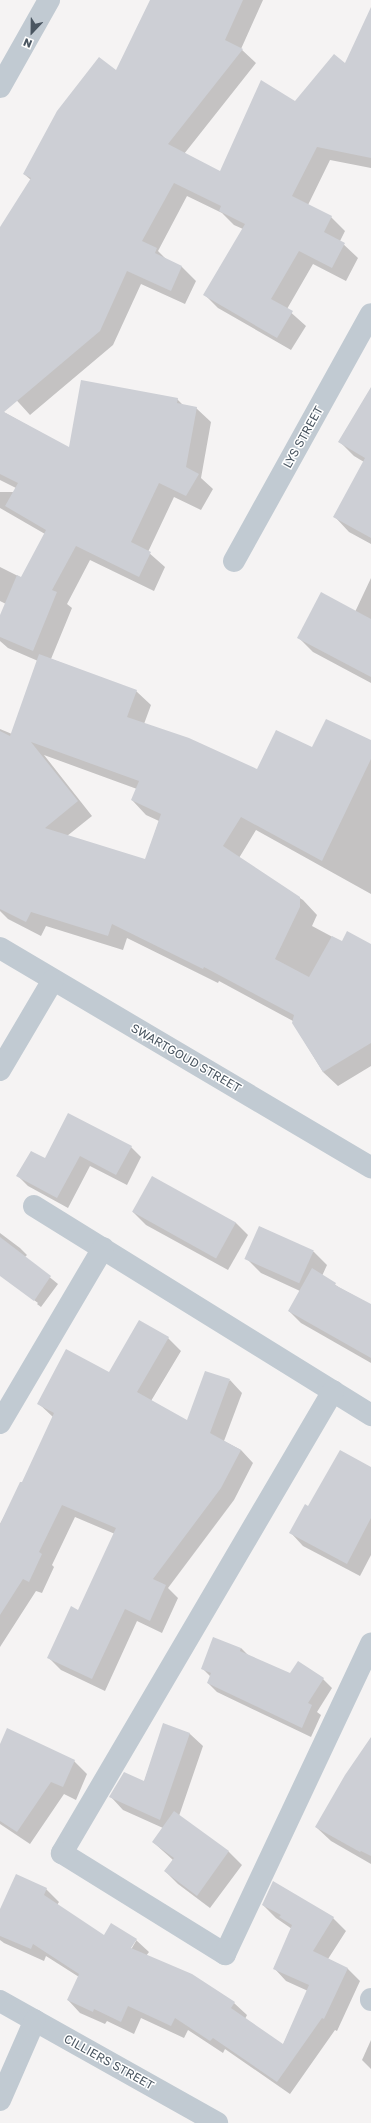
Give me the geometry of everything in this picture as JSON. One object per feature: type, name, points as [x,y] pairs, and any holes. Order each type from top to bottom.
[{"type":"street","points":[[0,87],[49,0]]},
{"type":"street","name":"LYS STREET","points":[[234,561],[371,314]]},
{"type":"street","name":"SWARTGOUD STREET","points":[[0,948],[371,1167]]},
{"type":"street","points":[[0,1070],[53,980]]},
{"type":"street","points":[[34,1206],[371,1415]]},
{"type":"street","points":[[0,1423],[103,1248]]},
{"type":"street","points":[[333,1391],[62,1853],[225,1954],[371,1644]]},
{"type":"street","name":"CILLIERS STREET","points":[[0,2001],[217,2123]]},
{"type":"street","points":[[0,2100],[35,2020]]},
{"type":"building","points":[[150,0],[243,0],[225,40],[243,49],[168,144],[220,171],[261,80],[295,101],[334,54],[345,63],[371,7],[371,158],[317,147],[292,196],[332,216],[324,232],[345,243],[332,268],[299,251],[271,299],[293,311],[277,338],[203,295],[245,224],[219,211],[221,206],[174,183],[142,241],[157,248],[155,253],[182,266],[171,291],[127,271],[100,331],[4,412],[69,447],[81,380],[178,398],[177,403],[197,407],[186,467],[199,474],[186,496],[159,483],[131,542],[151,552],[139,577],[76,546],[52,590],[57,592],[33,651],[0,637],[0,615],[17,575],[21,577],[46,530],[5,506],[18,483],[0,474],[0,227],[31,178],[23,174],[57,111],[99,57],[116,70]]},
{"type":"building","points":[[371,387],[371,538],[333,517],[365,458],[338,442]]},
{"type":"building","points":[[321,592],[371,619],[371,677],[297,638]]},
{"type":"building","points":[[39,654],[137,690],[127,717],[189,738],[257,769],[276,730],[312,747],[326,719],[371,740],[371,759],[322,861],[241,817],[223,846],[300,897],[300,907],[275,959],[309,977],[332,936],[342,941],[347,931],[371,944],[371,1043],[323,1072],[292,1023],[294,1015],[204,967],[203,969],[112,924],[108,936],[31,912],[26,922],[0,909],[0,731],[10,736]],"holes":[[[31,742],[139,781],[131,800],[161,814],[145,859],[45,828],[78,801]]]},
{"type":"building","points":[[68,1113],[132,1146],[116,1175],[80,1156],[57,1198],[16,1176],[31,1151],[45,1158]]},
{"type":"building","points":[[152,1176],[236,1223],[216,1258],[132,1212]]},
{"type":"building","points":[[259,1226],[314,1250],[299,1283],[244,1259]]},
{"type":"building","points":[[0,1237],[51,1276],[34,1301],[0,1276]]},
{"type":"building","points":[[312,1268],[336,1283],[335,1285],[371,1304],[371,1358],[288,1311]]},
{"type":"building","points":[[139,1320],[169,1337],[137,1392],[187,1420],[205,1371],[230,1379],[210,1433],[241,1450],[221,1488],[153,1579],[166,1585],[150,1621],[125,1609],[92,1679],[47,1658],[71,1606],[78,1610],[116,1528],[62,1505],[39,1552],[42,1554],[29,1582],[23,1579],[0,1615],[0,1524],[20,1482],[22,1482],[54,1413],[37,1404],[66,1349],[109,1372]]},
{"type":"building","points":[[340,1450],[371,1467],[371,1518],[347,1564],[289,1533],[305,1504],[308,1506]]},
{"type":"building","points":[[213,1637],[241,1648],[240,1651],[290,1673],[298,1661],[324,1678],[308,1703],[312,1705],[302,1728],[207,1683],[211,1673],[201,1669]]},
{"type":"building","points":[[163,1723],[190,1733],[160,1820],[109,1797],[124,1772],[144,1781]]},
{"type":"building","points":[[7,1728],[75,1760],[63,1787],[51,1782],[17,1832],[0,1821],[0,1744]]},
{"type":"building","points":[[371,1737],[371,1856],[361,1851],[360,1852],[315,1827],[345,1775]]},
{"type":"building","points":[[174,1811],[229,1851],[197,1896],[164,1871],[174,1858],[152,1842]]},
{"type":"building","points":[[16,1874],[47,1888],[44,1895],[104,1935],[111,1923],[137,1939],[131,1948],[192,1974],[235,2002],[231,2008],[283,2044],[309,1985],[273,1969],[292,1925],[279,1917],[281,1915],[262,1905],[273,1881],[334,1917],[313,1951],[348,1968],[324,2019],[322,2018],[277,2082],[213,2038],[210,2041],[175,2018],[171,2026],[128,2006],[121,2022],[94,2009],[93,2012],[67,2000],[79,1974],[33,1944],[31,1949],[0,1936],[0,1909]]}]
